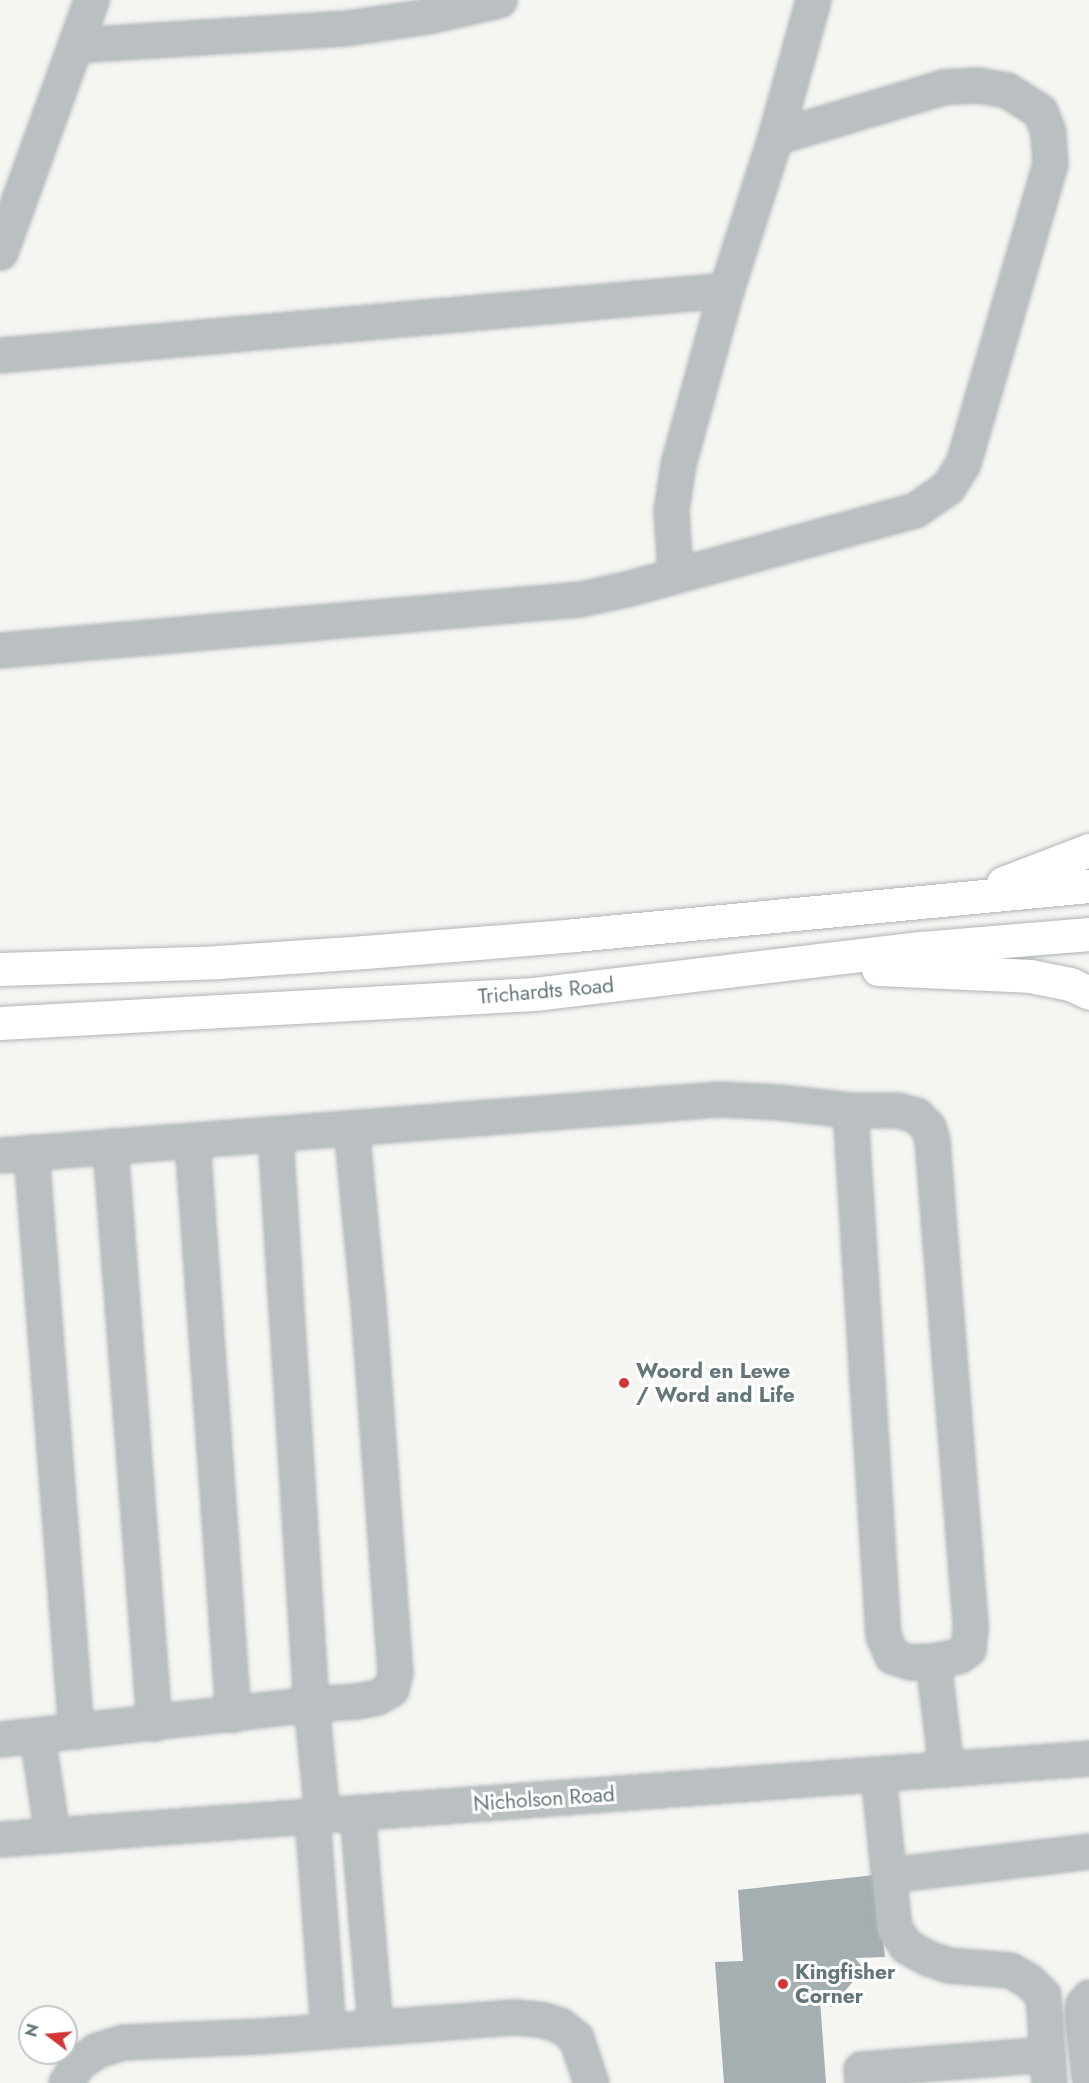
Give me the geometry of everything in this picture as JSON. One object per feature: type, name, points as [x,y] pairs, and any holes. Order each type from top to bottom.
[{"type":"main road","points":[[956,900],[1089,850]]},
{"type":"main road","points":[[0,969],[218,962],[354,953],[956,900],[1089,886]]},
{"type":"main road","name":"Trichardts Road","points":[[0,1023],[534,994],[922,948],[1089,934]]},
{"type":"main road","points":[[826,961],[885,970],[1030,976],[1070,984],[1089,993]]},
{"type":"street","points":[[0,252],[91,0]]},
{"type":"street","points":[[75,45],[346,28],[428,16],[499,0]]},
{"type":"street","points":[[675,574],[671,510],[678,464],[726,290],[775,137],[813,0]]},
{"type":"street","points":[[0,650],[580,599],[626,589],[915,510],[948,487],[963,463],[1050,162],[1048,132],[1040,111],[1007,90],[978,85],[943,87],[775,137]]},
{"type":"street","points":[[0,356],[726,290]]},
{"type":"street","points":[[76,1731],[16,1153],[719,1099],[779,1102],[850,1110],[897,1110],[916,1115],[928,1127],[932,1140],[970,1628],[968,1649],[958,1656],[933,1661],[910,1662],[892,1656],[884,1636],[850,1110]]},
{"type":"street","points":[[0,1739],[377,1698],[391,1689],[395,1672],[367,1296],[351,1128]]},
{"type":"street","points":[[275,1134],[311,1704],[328,2030]]},
{"type":"street","points":[[192,1140],[233,1715]]},
{"type":"street","points":[[110,1146],[154,1723]]},
{"type":"street","points":[[933,1661],[946,1769]]},
{"type":"street","points":[[36,1735],[52,1834]]},
{"type":"street","name":"Nicholson Road","points":[[0,1839],[1089,1758]]},
{"type":"street","points":[[862,2083],[861,2069],[1048,2069],[1042,1995],[1029,1980],[1010,1970],[948,1965],[906,1946],[894,1928],[878,1774]]},
{"type":"street","points":[[357,1812],[375,2026]]},
{"type":"street","points":[[889,1875],[1089,1851]]},
{"type":"street","points":[[1089,1997],[1083,2004],[1082,2014],[1089,2077]]},
{"type":"street","points":[[66,2083],[77,2064],[97,2050],[124,2042],[475,2019],[540,2019],[560,2025],[576,2038],[591,2083]]},
{"type":"building","name":"Kingfisher Corner","points":[[875,1875],[885,1957],[855,1958],[864,1969],[831,2007],[820,2000],[826,2083],[724,2083],[715,1962],[743,1961],[738,1890]]},
{"type":"place","name":"Woord en Lewe / Word and Life","points":[[624,1383]]},
{"type":"place","name":"Kingfisher Corner","points":[[783,1984]]}]
